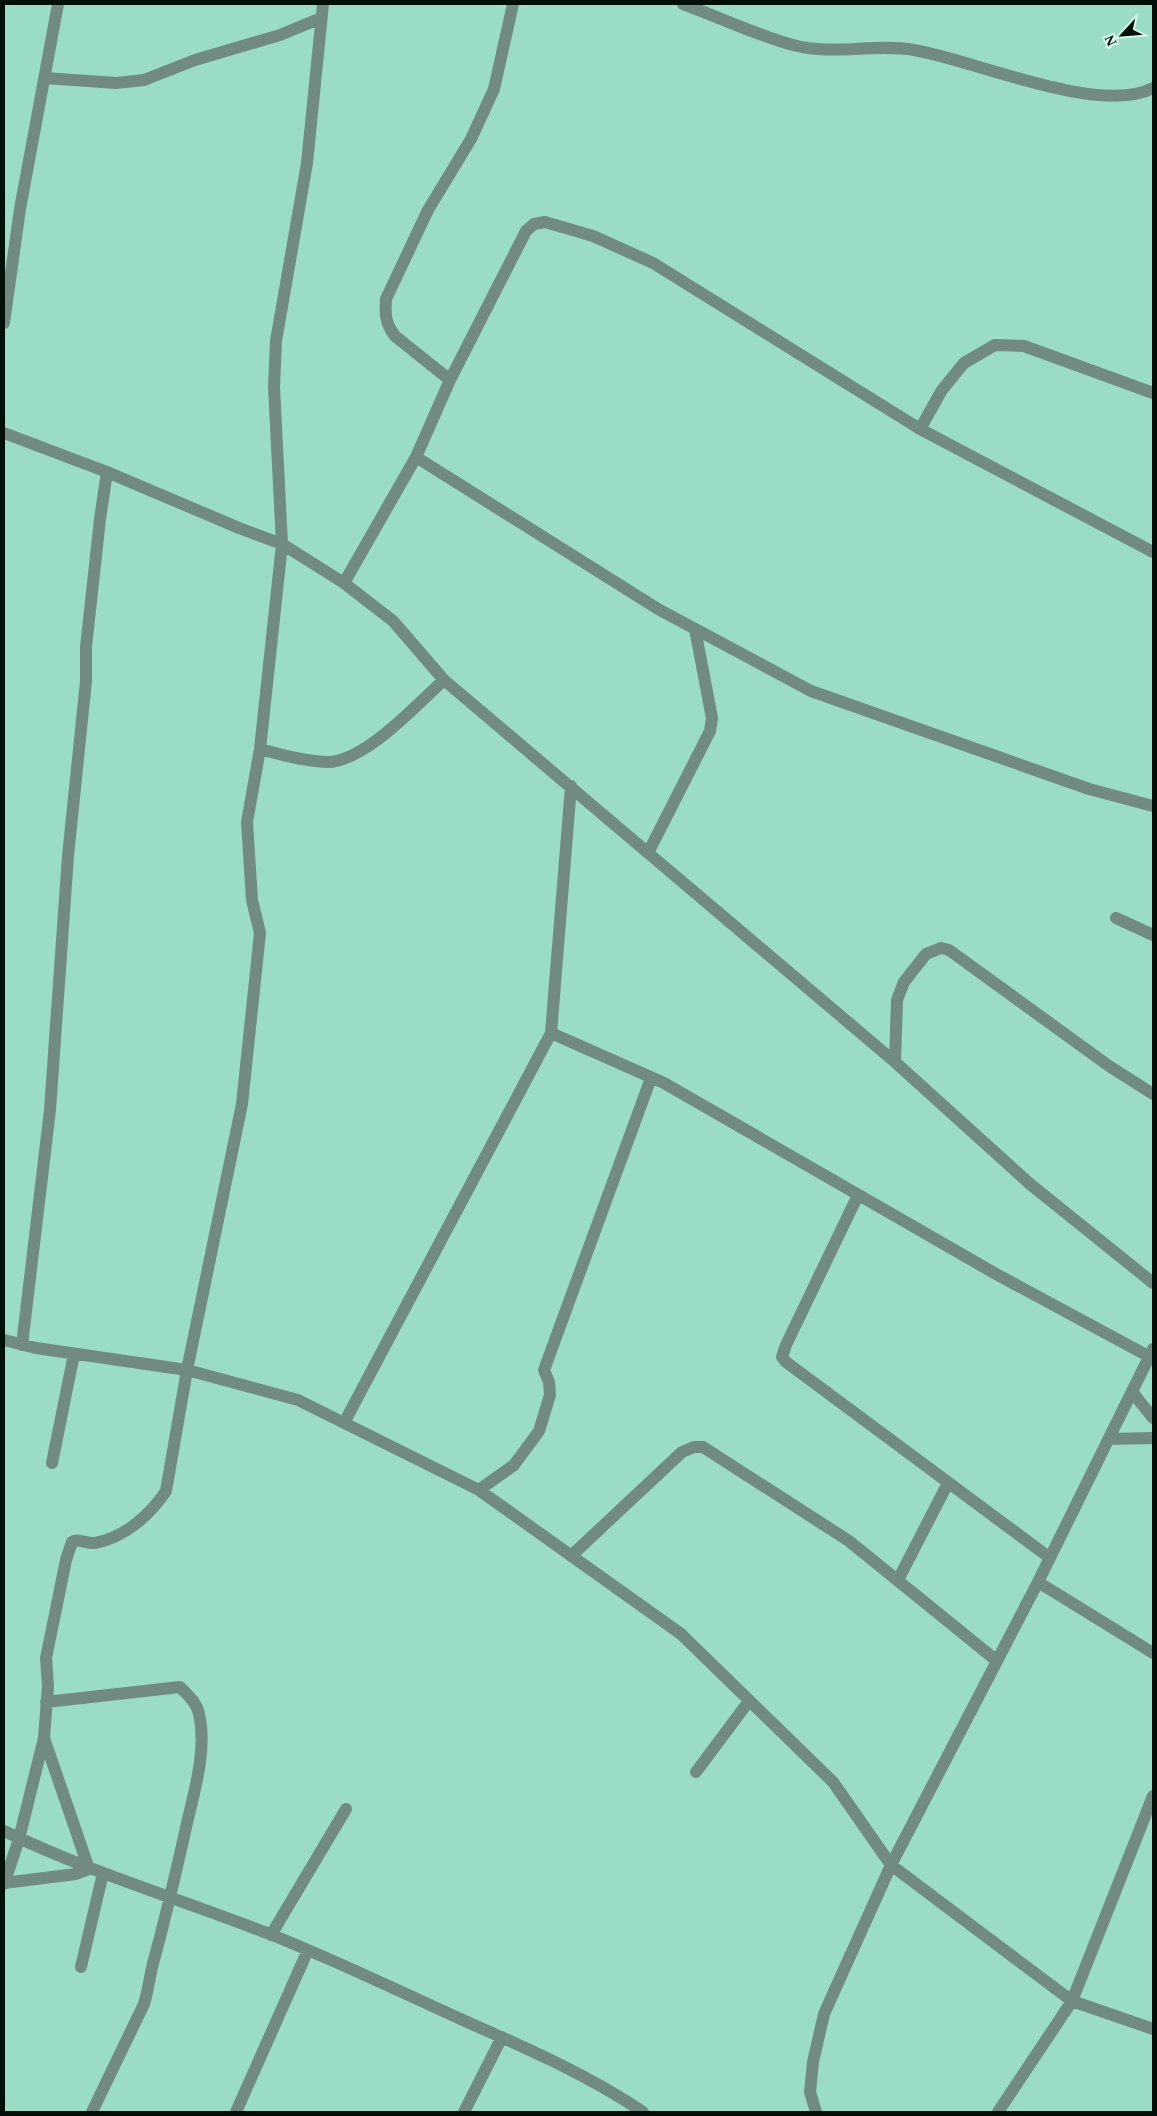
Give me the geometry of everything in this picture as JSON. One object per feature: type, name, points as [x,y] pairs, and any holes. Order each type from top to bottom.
[{"type":"street","points":[[4,323],[20,209],[58,4]]},
{"type":"street","points":[[89,1868],[76,1874],[4,1884],[19,1839],[44,1738],[48,1686],[46,1658],[66,1560],[72,1542],[75,1540],[94,1543],[116,1535],[142,1520],[156,1507],[166,1491],[187,1370],[242,1104],[260,933],[252,900],[248,822],[260,749],[282,544],[274,387],[276,341],[307,163],[323,4]]},
{"type":"street","points":[[450,380],[394,336],[387,326],[385,314],[386,299],[428,210],[471,139],[494,89],[513,4]]},
{"type":"street","points":[[683,4],[793,45],[808,48],[824,50],[912,50],[1073,92],[1116,97],[1146,92],[1153,88]]},
{"type":"street","points":[[45,78],[116,83],[144,80],[195,60],[280,36],[321,18]]},
{"type":"street","points":[[344,583],[416,457],[450,380],[526,231],[534,224],[545,222],[593,236],[653,263],[920,428],[1153,552]]},
{"type":"street","points":[[920,428],[942,390],[964,363],[995,345],[1024,346],[1153,393]]},
{"type":"street","points":[[4,434],[107,472],[239,528],[282,544],[344,583],[393,621],[444,680],[896,1062],[1030,1184],[1153,1283]]},
{"type":"street","points":[[416,457],[658,610],[811,691],[1089,789],[1153,806]]},
{"type":"street","points":[[22,1345],[50,1110],[68,856],[86,681],[86,647],[107,472]]},
{"type":"street","points":[[648,853],[710,731],[712,718],[695,629]]},
{"type":"street","points":[[260,749],[296,758],[329,762],[347,759],[367,748],[444,680]]},
{"type":"street","points":[[344,1423],[551,1032],[571,786]]},
{"type":"street","points":[[1116,918],[1153,935]]},
{"type":"street","points":[[896,1062],[897,1000],[904,982],[926,954],[941,948],[949,950],[1109,1066],[1153,1094]]},
{"type":"street","points":[[551,1032],[664,1083],[996,1274],[1152,1353],[1038,1582],[891,1865],[824,2014],[813,2062],[810,2092],[816,2112]]},
{"type":"street","points":[[479,1490],[514,1465],[539,1431],[550,1395],[549,1382],[544,1370],[651,1078]]},
{"type":"street","points":[[858,1195],[782,1357],[786,1362],[1050,1558]]},
{"type":"street","points":[[4,1340],[74,1354],[187,1370],[298,1400],[479,1490],[681,1634],[833,1782],[891,1865],[1072,2001],[1153,2029]]},
{"type":"street","points":[[52,1463],[74,1354]]},
{"type":"street","points":[[1133,1393],[1153,1418]]},
{"type":"street","points":[[1109,1439],[1153,1438]]},
{"type":"street","points":[[571,1556],[682,1452],[694,1447],[704,1447],[849,1541],[997,1661]]},
{"type":"street","points":[[898,1580],[948,1483]]},
{"type":"street","points":[[1038,1582],[1153,1653]]},
{"type":"street","points":[[46,1702],[180,1687],[192,1699],[199,1713],[201,1734],[198,1774],[171,1898],[149,1978],[144,2004],[92,2112]]},
{"type":"street","points":[[696,1772],[749,1701]]},
{"type":"street","points":[[44,1738],[89,1868]]},
{"type":"street","points":[[998,2112],[1072,2001],[1153,1796]]},
{"type":"street","points":[[271,1935],[346,1810]]},
{"type":"street","points":[[4,1831],[89,1868],[308,1950],[502,2037],[610,2089],[643,2112]]},
{"type":"street","points":[[81,1967],[103,1873]]},
{"type":"street","points":[[236,2112],[308,1950]]},
{"type":"street","points":[[464,2112],[502,2037]]}]
